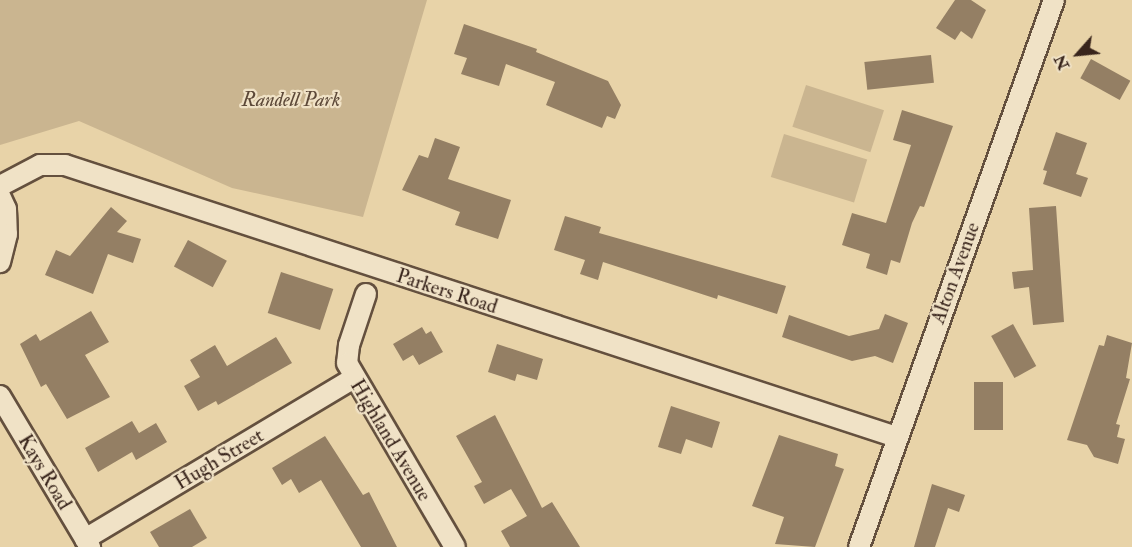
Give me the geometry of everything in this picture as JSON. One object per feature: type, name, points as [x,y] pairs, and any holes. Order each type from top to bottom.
[{"type":"street","name":"Alton Avenue","points":[[859,547],[896,437],[1054,0]]},
{"type":"street","name":"Parkers Road","points":[[0,186],[40,165],[65,165],[896,437]]},
{"type":"street","points":[[0,196],[6,209],[7,234],[0,262]]},
{"type":"street","name":"Highland Avenue","points":[[366,294],[346,355],[354,378],[455,547]]},
{"type":"street","name":"Hugh Street","points":[[87,543],[354,378]]},
{"type":"street","name":"Kays Road","points":[[0,396],[87,543]]},
{"type":"green space","name":"Randell Park","points":[[0,0],[427,0],[363,217],[232,188],[79,121],[0,145]]},
{"type":"green space","points":[[806,85],[884,110],[870,152],[792,127]]},
{"type":"green space","points":[[784,134],[867,159],[854,202],[771,177]]},
{"type":"building","points":[[955,0],[971,0],[986,10],[972,39],[961,31],[955,40],[936,28]]},
{"type":"building","points":[[464,24],[537,49],[536,52],[608,81],[621,105],[615,119],[607,116],[602,128],[546,105],[555,82],[506,64],[499,86],[461,74],[467,58],[454,54]]},
{"type":"building","points":[[931,55],[934,83],[867,90],[864,62]]},
{"type":"building","points":[[1091,59],[1130,81],[1120,100],[1080,78]]},
{"type":"building","points":[[902,110],[953,126],[924,207],[920,206],[912,223],[900,263],[891,260],[887,275],[866,268],[870,254],[842,245],[852,213],[886,223],[911,145],[893,140]]},
{"type":"building","points":[[1056,132],[1087,143],[1076,174],[1088,178],[1081,197],[1043,184],[1047,171],[1043,170]]},
{"type":"building","points":[[435,138],[460,147],[448,179],[511,200],[498,239],[455,225],[460,212],[402,190],[419,155],[428,158]]},
{"type":"building","points":[[1056,206],[1064,322],[1033,325],[1029,287],[1014,289],[1012,272],[1033,270],[1029,208]]},
{"type":"building","points":[[111,207],[127,221],[117,232],[141,239],[133,263],[108,254],[93,294],[45,275],[56,250],[70,256]]},
{"type":"building","points":[[565,216],[601,227],[599,233],[786,286],[777,314],[718,295],[717,299],[603,262],[598,280],[580,274],[585,260],[554,250]]},
{"type":"building","points":[[188,240],[227,261],[213,287],[174,266]]},
{"type":"building","points":[[281,272],[333,289],[320,330],[268,313]]},
{"type":"building","points":[[91,311],[109,342],[85,355],[110,397],[67,419],[46,384],[41,387],[20,344],[36,334],[40,341]]},
{"type":"building","points":[[885,314],[908,323],[893,363],[875,356],[852,361],[782,337],[789,315],[849,336],[879,329]]},
{"type":"building","points":[[1013,324],[1036,366],[1014,378],[991,336]]},
{"type":"building","points":[[422,327],[426,334],[431,331],[443,352],[419,365],[413,355],[403,361],[393,344]]},
{"type":"building","points":[[1107,335],[1132,343],[1126,378],[1130,379],[1116,424],[1120,425],[1117,437],[1125,439],[1118,464],[1094,457],[1087,445],[1067,440],[1099,345],[1104,346]]},
{"type":"building","points":[[276,337],[292,363],[218,405],[216,401],[198,411],[184,386],[200,377],[190,360],[215,345],[227,366]]},
{"type":"building","points":[[497,344],[543,359],[537,380],[517,374],[515,381],[488,372]]},
{"type":"building","points":[[974,382],[1003,382],[1003,430],[974,430]]},
{"type":"building","points":[[671,406],[720,422],[712,448],[686,439],[681,454],[658,447]]},
{"type":"building","points":[[495,415],[542,508],[552,502],[580,547],[510,547],[501,531],[527,516],[511,489],[484,504],[474,486],[482,482],[456,436]]},
{"type":"building","points":[[132,421],[139,433],[156,423],[167,442],[136,460],[132,452],[98,472],[85,448]]},
{"type":"building","points":[[779,435],[838,454],[835,466],[844,469],[815,547],[775,544],[784,517],[752,506]]},
{"type":"building","points":[[325,436],[363,495],[369,492],[397,547],[361,547],[321,480],[299,493],[291,479],[282,485],[272,468]]},
{"type":"building","points":[[932,484],[965,495],[959,512],[948,508],[935,547],[914,547]]},
{"type":"building","points":[[190,509],[207,538],[192,547],[159,547],[150,532]]}]
